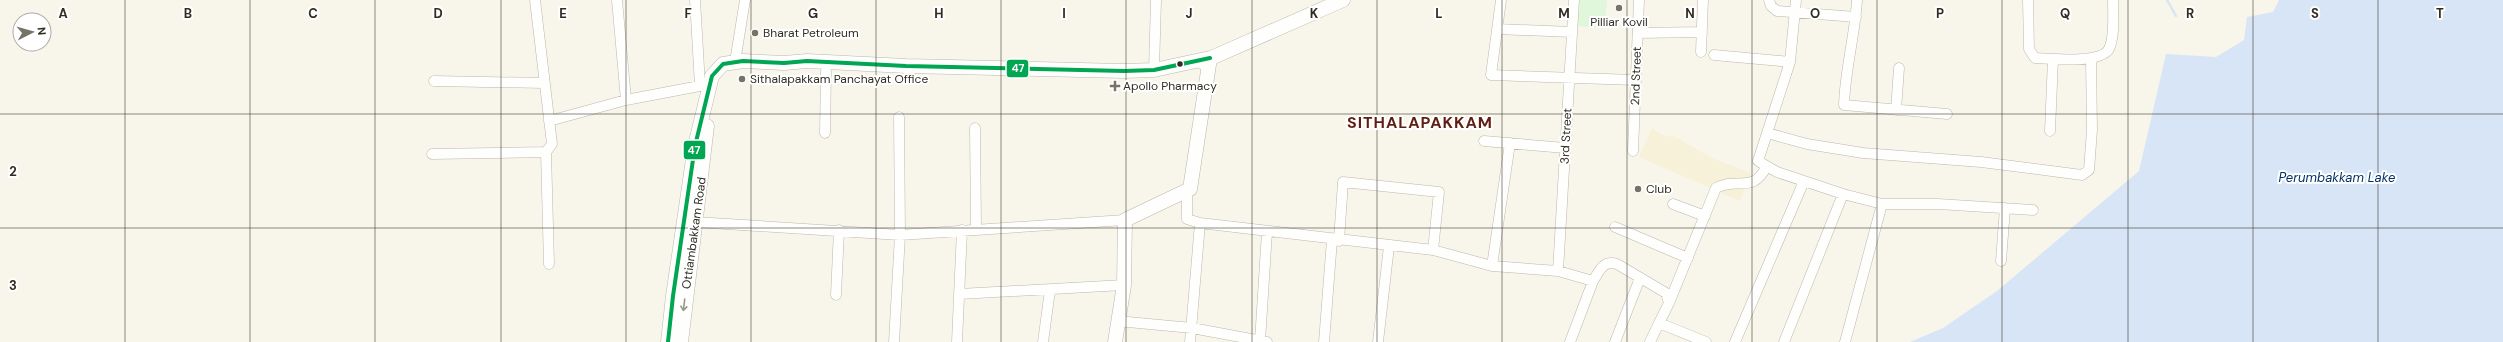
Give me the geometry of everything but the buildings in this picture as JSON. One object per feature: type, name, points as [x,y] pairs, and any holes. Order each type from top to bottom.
[{"type":"street","points":[[536,0],[544,83],[552,144],[546,152],[549,264]]},
{"type":"street","points":[[617,0],[626,100]]},
{"type":"street","points":[[549,122],[626,100],[705,84],[695,0]]},
{"type":"street","points":[[735,62],[745,0]]},
{"type":"street","points":[[1154,70],[1156,0]]},
{"type":"street","points":[[1501,0],[1491,75],[1569,79],[1636,80]]},
{"type":"street","name":"3rd Street","points":[[1558,271],[1574,0]]},
{"type":"street","name":"2nd Street","points":[[1633,151],[1639,0]]},
{"type":"street","points":[[1702,52],[1703,0]]},
{"type":"street","points":[[1769,0],[1771,6],[1777,11],[1856,17]]},
{"type":"street","points":[[1796,0],[1796,13],[1790,62],[1758,161],[1778,172],[1842,194],[1882,204],[1938,204],[2033,210]]},
{"type":"street","points":[[1857,0],[1856,17],[1844,83],[1844,105],[1947,114]]},
{"type":"street","points":[[2028,0],[2028,49],[2035,58],[2053,59],[2091,59],[2102,55],[2108,49],[2112,36],[2113,0]]},
{"type":"street","name":"Ottiambakkam Road","points":[[784,64],[806,70],[826,70],[904,76],[1124,80],[1166,74],[1190,67],[1339,1]]},
{"type":"street","points":[[1497,29],[1572,32]]},
{"type":"street","points":[[1638,33],[1702,32]]},
{"type":"street","points":[[1714,54],[1790,62]]},
{"type":"street","points":[[695,222],[900,235],[1125,220],[1190,189],[1210,58]]},
{"type":"street","name":"Ottiambakkam Road","points":[[681,342],[707,129],[707,100],[705,84],[723,64],[735,62],[784,64],[807,61],[1124,72],[1154,70],[1210,58]]},
{"type":"street","points":[[2050,131],[2053,59]]},
{"type":"street","points":[[1767,133],[1807,144],[1863,153],[1981,162],[2082,175],[2089,170],[2092,130],[2091,59]]},
{"type":"street","points":[[1896,110],[1899,68]]},
{"type":"street","points":[[826,70],[826,133]]},
{"type":"street","points":[[434,81],[544,83]]},
{"type":"street","name":"Ottiambakkam Road","points":[[668,342],[673,296],[694,154],[707,100]]},
{"type":"street","points":[[894,342],[900,235],[899,116]]},
{"type":"street","points":[[975,128],[976,229]]},
{"type":"street","points":[[1484,141],[1565,148]]},
{"type":"street","points":[[1492,266],[1510,143]]},
{"type":"street","points":[[432,154],[546,152]]},
{"type":"street","points":[[1650,342],[1669,303],[1716,188],[1724,184],[1749,184],[1757,181],[1767,166]]},
{"type":"street","points":[[1735,342],[1804,181]]},
{"type":"street","points":[[1324,342],[1343,182],[1439,192],[1433,250]]},
{"type":"street","points":[[1187,190],[1187,219],[1200,223],[1336,241],[1433,250],[1492,266],[1558,271],[1593,280]]},
{"type":"street","points":[[1784,342],[1842,194]]},
{"type":"street","points":[[1673,204],[1705,216]]},
{"type":"street","points":[[1845,342],[1882,204]]},
{"type":"street","points":[[2002,260],[2005,208]]},
{"type":"street","points":[[1114,342],[1124,285],[1125,220]]},
{"type":"street","points":[[1190,342],[1200,223]]},
{"type":"street","points":[[1615,227],[1688,258]]},
{"type":"street","points":[[836,295],[839,230]]},
{"type":"street","points":[[957,342],[962,230]]},
{"type":"street","points":[[1117,322],[1192,328],[1263,341],[1268,232]]},
{"type":"street","points":[[1378,342],[1389,246]]},
{"type":"street","points":[[1570,342],[1593,280],[1603,264],[1609,262],[1666,293],[1669,303]]},
{"type":"street","points":[[1615,342],[1640,278]]},
{"type":"street","points":[[959,294],[1124,285]]},
{"type":"street","points":[[1043,342],[1050,290]]},
{"type":"street","points":[[1658,323],[1706,342]]},
{"type":"shaded area","points":[[1652,128],[1666,137],[1672,135],[1712,158],[1751,173],[1740,201],[1639,157]]},
{"type":"green space","points":[[1577,0],[1607,0],[1605,28],[1575,26]]},
{"type":"water","name":"Perumbakkam Lake","points":[[2279,0],[2503,0],[2503,342],[1910,342],[1943,328],[1997,291],[2139,171],[2166,54],[2216,57],[2244,40],[2247,17],[2273,12]]},
{"type":"waterway","points":[[2167,0],[2176,16]]},
{"type":"transit line","name":"47","points":[[668,342],[673,296],[695,146],[712,76],[723,64],[743,61],[784,63],[807,61],[906,66],[1124,71],[1154,70],[1210,58]]},
{"type":"place","name":"Pilliar Kovil","points":[[1619,8]]},
{"type":"place","name":"Bharat Petroleum","points":[[755,33]]},
{"type":"place","name":"Sithalapakkam Panchayat Office","points":[[742,79]]},
{"type":"place","name":"Apollo Pharmacy","points":[[1115,86]]},
{"type":"place","name":"Club","points":[[1638,189]]},
{"type":"district","name":"SITHALAPAKKAM","points":[[1420,122]]}]
